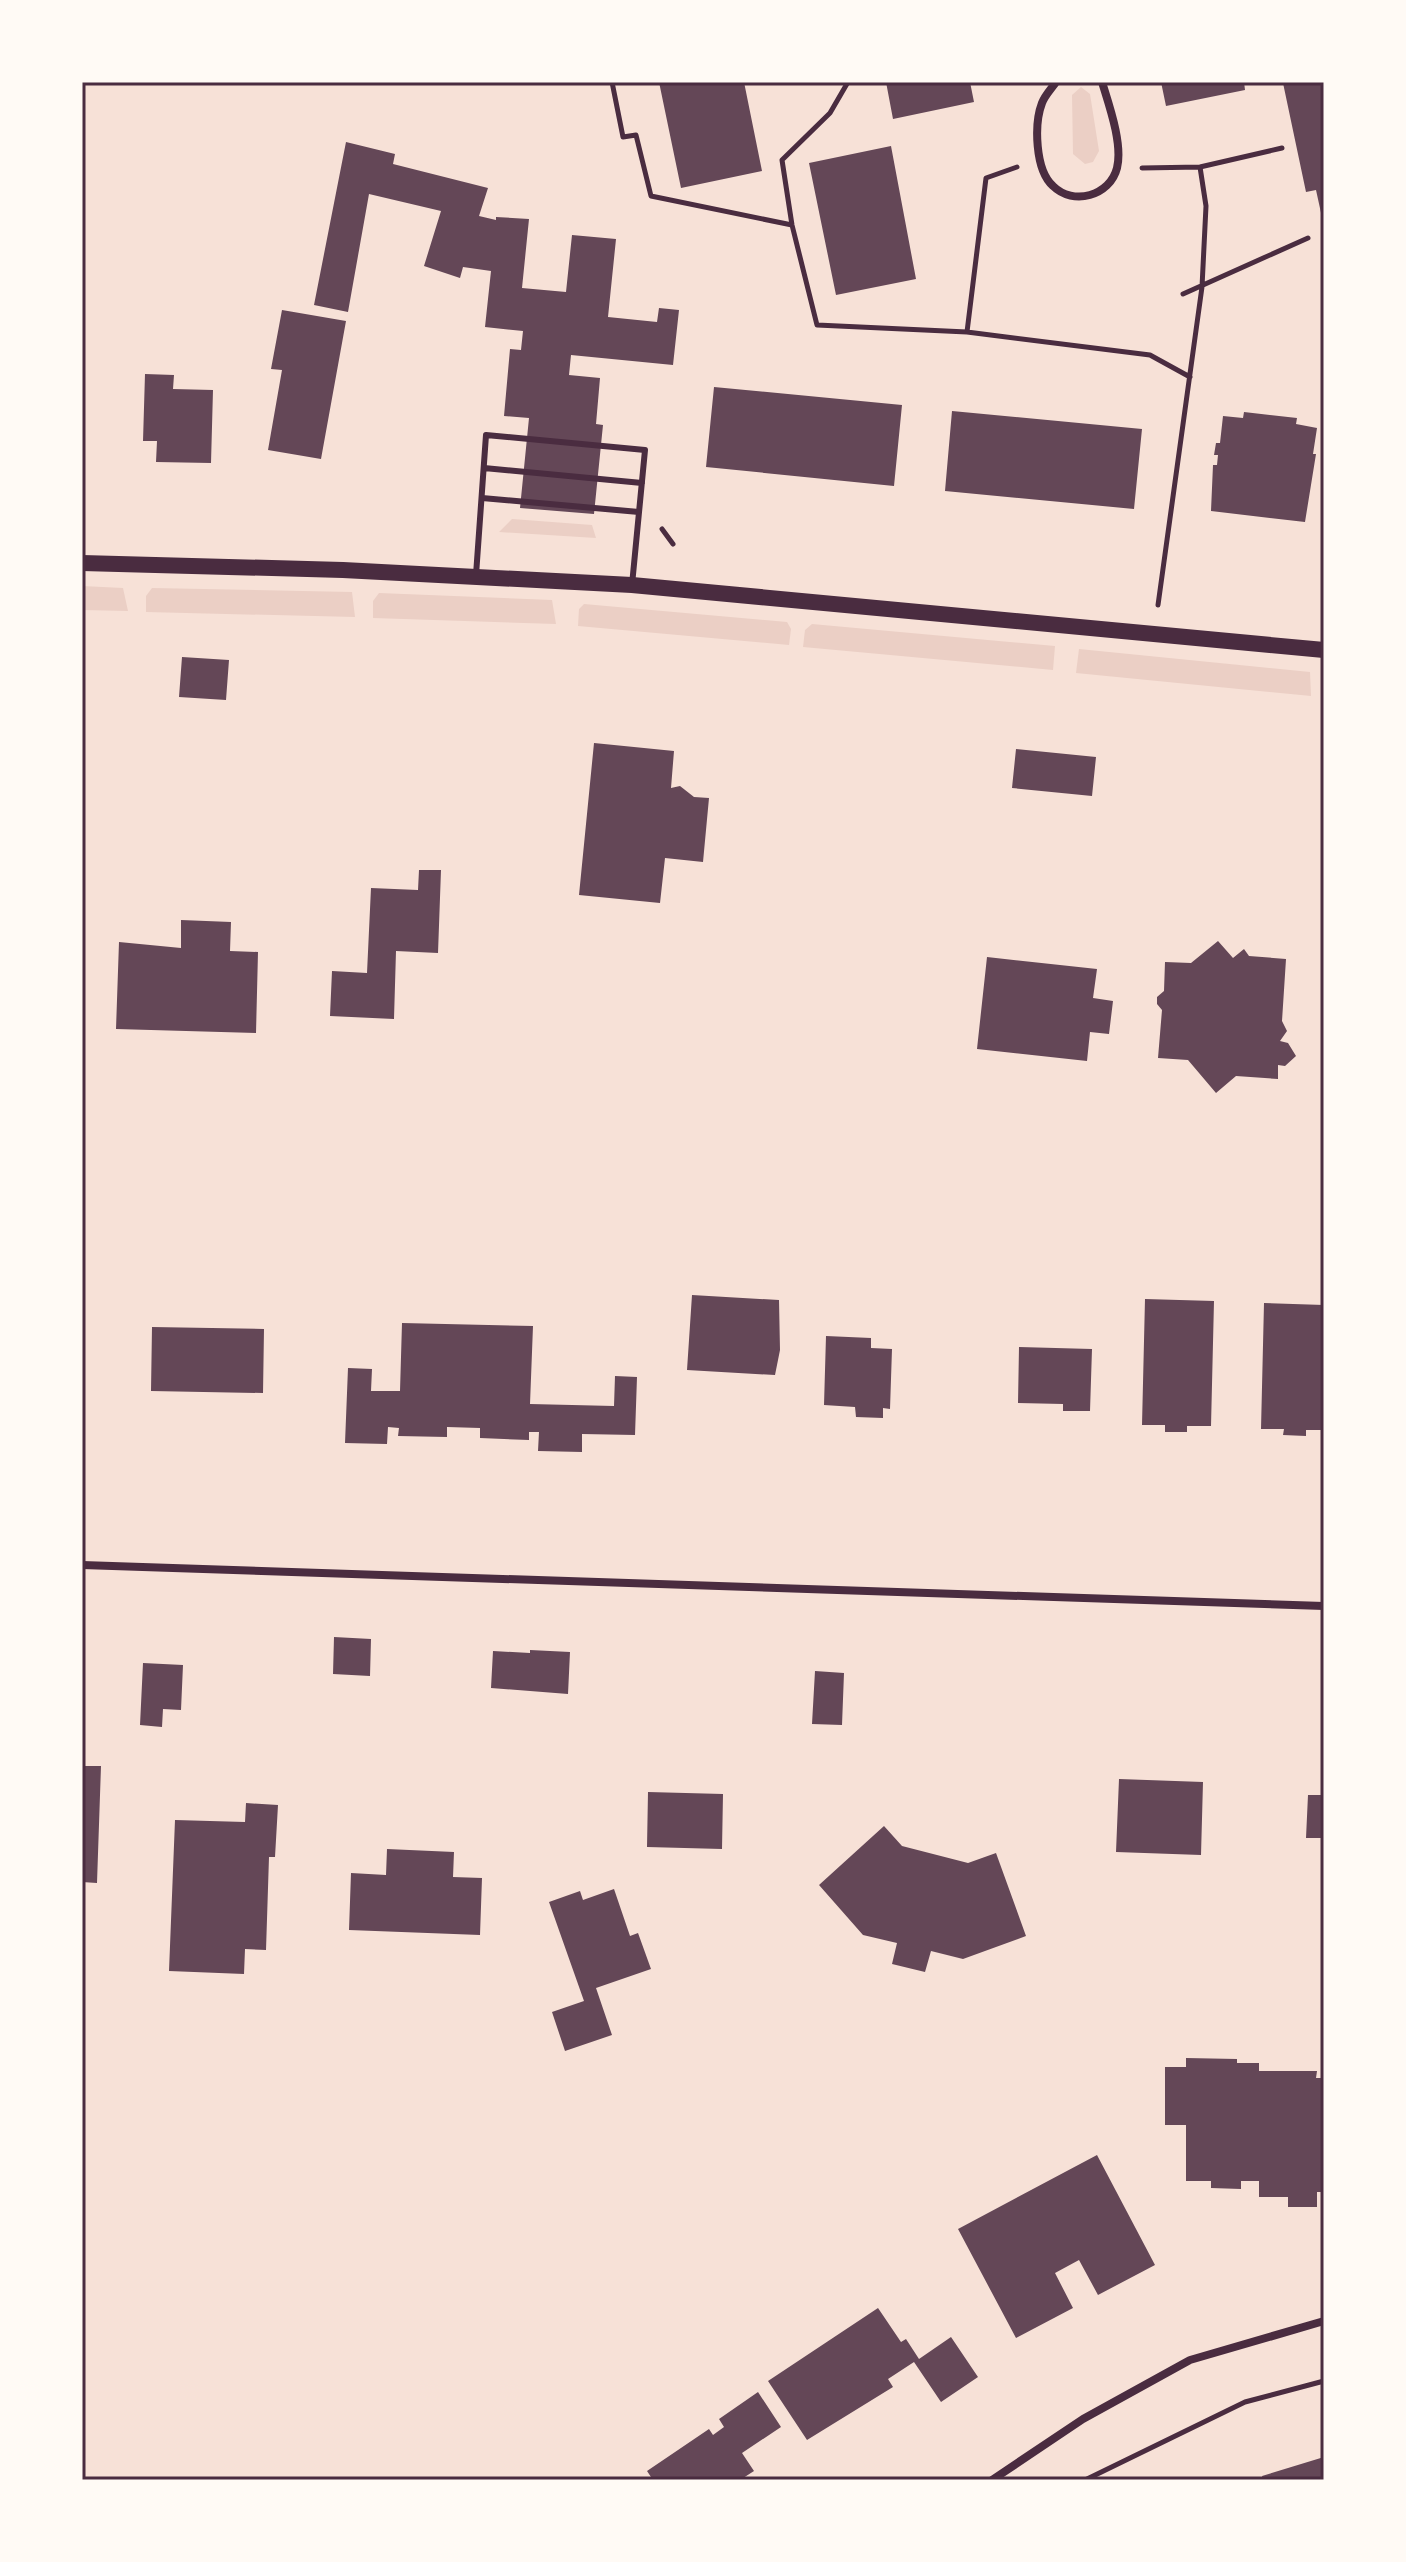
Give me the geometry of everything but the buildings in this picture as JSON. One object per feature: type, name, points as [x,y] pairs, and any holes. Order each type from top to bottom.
[{"type":"main road","points":[[82,563],[476,575],[632,585],[1324,650]]},
{"type":"street","points":[[1056,82],[1043,101],[1040,112],[1041,158],[1047,180],[1055,189],[1076,197],[1103,189],[1117,168],[1118,155],[1102,82]]},
{"type":"street","points":[[82,1565],[1324,1606]]},
{"type":"street","points":[[992,2480],[1083,2419],[1190,2360],[1324,2321]]},
{"type":"lane","points":[[476,575],[486,435],[645,450],[632,585]]},
{"type":"lane","points":[[484,468],[642,483]]},
{"type":"lane","points":[[482,498],[639,512]]},
{"type":"path","points":[[612,82],[623,137],[636,135],[651,196],[792,225]]},
{"type":"path","points":[[848,82],[830,113],[782,160],[792,225],[817,325],[967,332],[1150,355],[1190,377]]},
{"type":"path","points":[[1117,168],[1200,167],[1282,148]]},
{"type":"path","points":[[967,332],[986,178],[1041,158]]},
{"type":"path","points":[[1155,634],[1202,287],[1206,206],[1200,167]]},
{"type":"path","points":[[1183,294],[1308,238]]},
{"type":"path","points":[[1085,2480],[1245,2402],[1324,2381]]},
{"type":"shaded area","points":[[1081,87],[1090,94],[1099,151],[1093,162],[1085,164],[1073,154],[1072,95]]},
{"type":"shaded area","points":[[512,519],[592,525],[596,538],[499,532]]},
{"type":"shaded area","points":[[82,586],[123,588],[128,611],[82,610]]},
{"type":"shaded area","points":[[152,588],[352,592],[355,617],[146,612],[146,596]]},
{"type":"shaded area","points":[[379,593],[552,600],[556,624],[373,618],[373,601]]},
{"type":"shaded area","points":[[584,604],[787,622],[791,629],[789,645],[578,626],[579,609]]},
{"type":"shaded area","points":[[812,624],[1055,646],[1053,670],[803,647],[805,630]]},
{"type":"shaded area","points":[[1079,649],[1310,672],[1311,696],[1076,673]]}]
